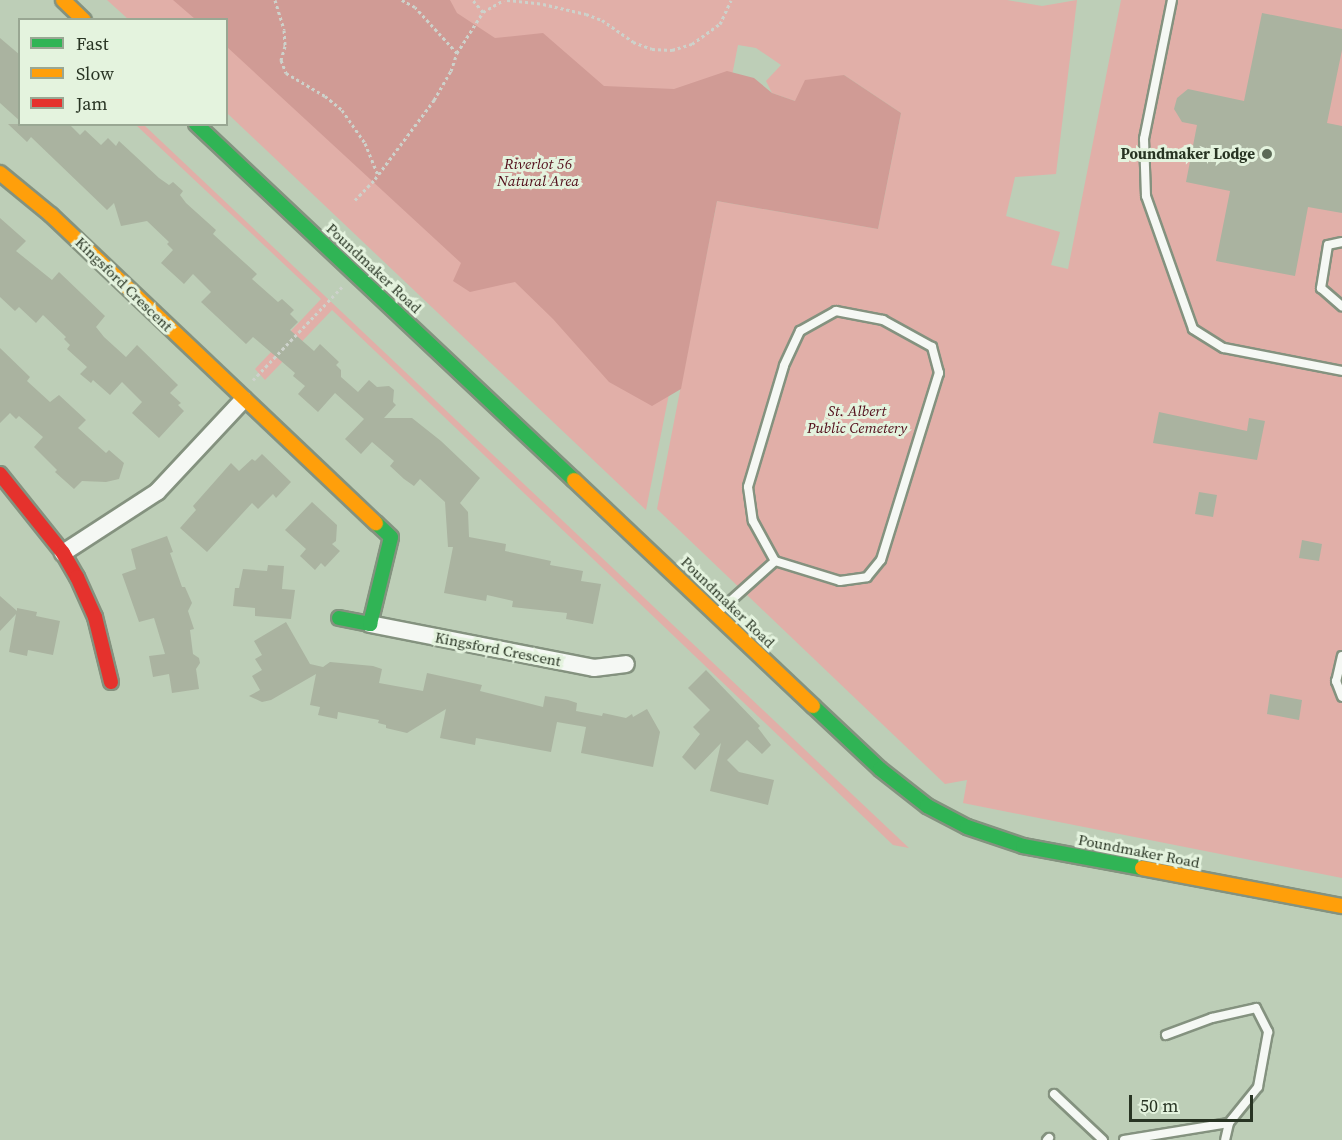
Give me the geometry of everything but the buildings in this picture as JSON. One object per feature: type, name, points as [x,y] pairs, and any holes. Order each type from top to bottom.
[{"type":"street","points":[[63,0],[82,18]]},
{"type":"street","name":"Poundmaker Road","points":[[198,126],[880,769],[927,806],[967,827],[1023,846],[1342,906]]},
{"type":"street","name":"Kingsford Crescent","points":[[0,173],[51,214],[391,537],[369,624]]},
{"type":"street","points":[[63,553],[157,492],[244,399]]},
{"type":"street","points":[[0,474],[63,553],[94,617],[111,682]]},
{"type":"street","name":"Kingsford Crescent","points":[[339,618],[594,668],[626,664]]},
{"type":"lane","points":[[1172,0],[1144,139],[1146,196],[1193,329],[1224,348],[1342,371]]},
{"type":"lane","points":[[1342,243],[1328,245],[1321,288],[1342,306]]},
{"type":"lane","points":[[836,311],[883,320],[932,347],[939,373],[881,560],[867,577],[840,581],[775,561],[753,521],[748,487],[784,366],[800,331],[836,311]]},
{"type":"lane","points":[[717,613],[775,561]]},
{"type":"lane","points":[[1342,656],[1336,681],[1342,698]]},
{"type":"lane","points":[[1166,1035],[1212,1018],[1256,1008],[1268,1032],[1258,1087],[1229,1123],[1225,1140]]},
{"type":"lane","points":[[1054,1094],[1103,1140]]},
{"type":"lane","points":[[1125,1140],[1229,1123]]},
{"type":"path","points":[[275,0],[284,30],[285,46],[280,60],[286,73],[326,96],[342,110],[365,143],[378,176]]},
{"type":"path","points":[[402,0],[415,7],[457,53]]},
{"type":"path","points":[[473,0],[483,12]]},
{"type":"path","points":[[355,200],[378,176],[434,100],[451,71],[457,53],[483,12],[506,0],[577,12],[602,20],[633,42],[652,48],[672,50],[692,44],[720,24],[731,0]]},
{"type":"path","points":[[253,380],[326,304]]},
{"type":"green space","name":"St. Albert Public Cemetery","points":[[107,0],[1007,0],[1042,6],[1077,0],[1056,174],[1015,177],[1006,216],[1060,232],[1051,265],[1068,269],[1121,0],[1342,0],[1342,878],[963,803],[967,780],[945,784],[657,509],[717,201],[878,229],[901,113],[844,75],[795,101],[772,93],[766,81],[781,65],[756,48],[738,45],[646,510],[228,114],[228,18],[127,18]]},
{"type":"green space","name":"Riverlot 56 Natural Area","points":[[173,0],[450,0],[457,13],[495,38],[543,33],[604,86],[674,89],[727,71],[754,78],[772,93],[795,101],[805,80],[844,75],[901,113],[878,229],[717,201],[681,389],[652,406],[609,382],[553,319],[515,282],[470,292],[453,281],[461,263],[228,48],[228,18],[194,18]]},
{"type":"green space","points":[[137,126],[145,126],[909,848],[893,845],[332,310],[265,380],[255,369],[321,299]]},
{"type":"traffic: fast","points":[[198,126],[574,480]]},
{"type":"traffic: fast","points":[[339,618],[370,624],[391,537],[376,523]]},
{"type":"traffic: fast","points":[[813,706],[880,769],[927,806],[967,827],[1023,846],[1142,868]]},
{"type":"traffic: slow","points":[[63,0],[82,18]]},
{"type":"traffic: slow","points":[[0,173],[51,215],[376,523]]},
{"type":"traffic: slow","points":[[574,480],[813,706]]},
{"type":"traffic: slow","points":[[1142,868],[1342,906]]},
{"type":"traffic: jam","points":[[0,474],[63,553],[77,577],[95,617],[111,682]]},
{"type":"place","name":"Poundmaker Lodge","points":[[1267,154]]}]
